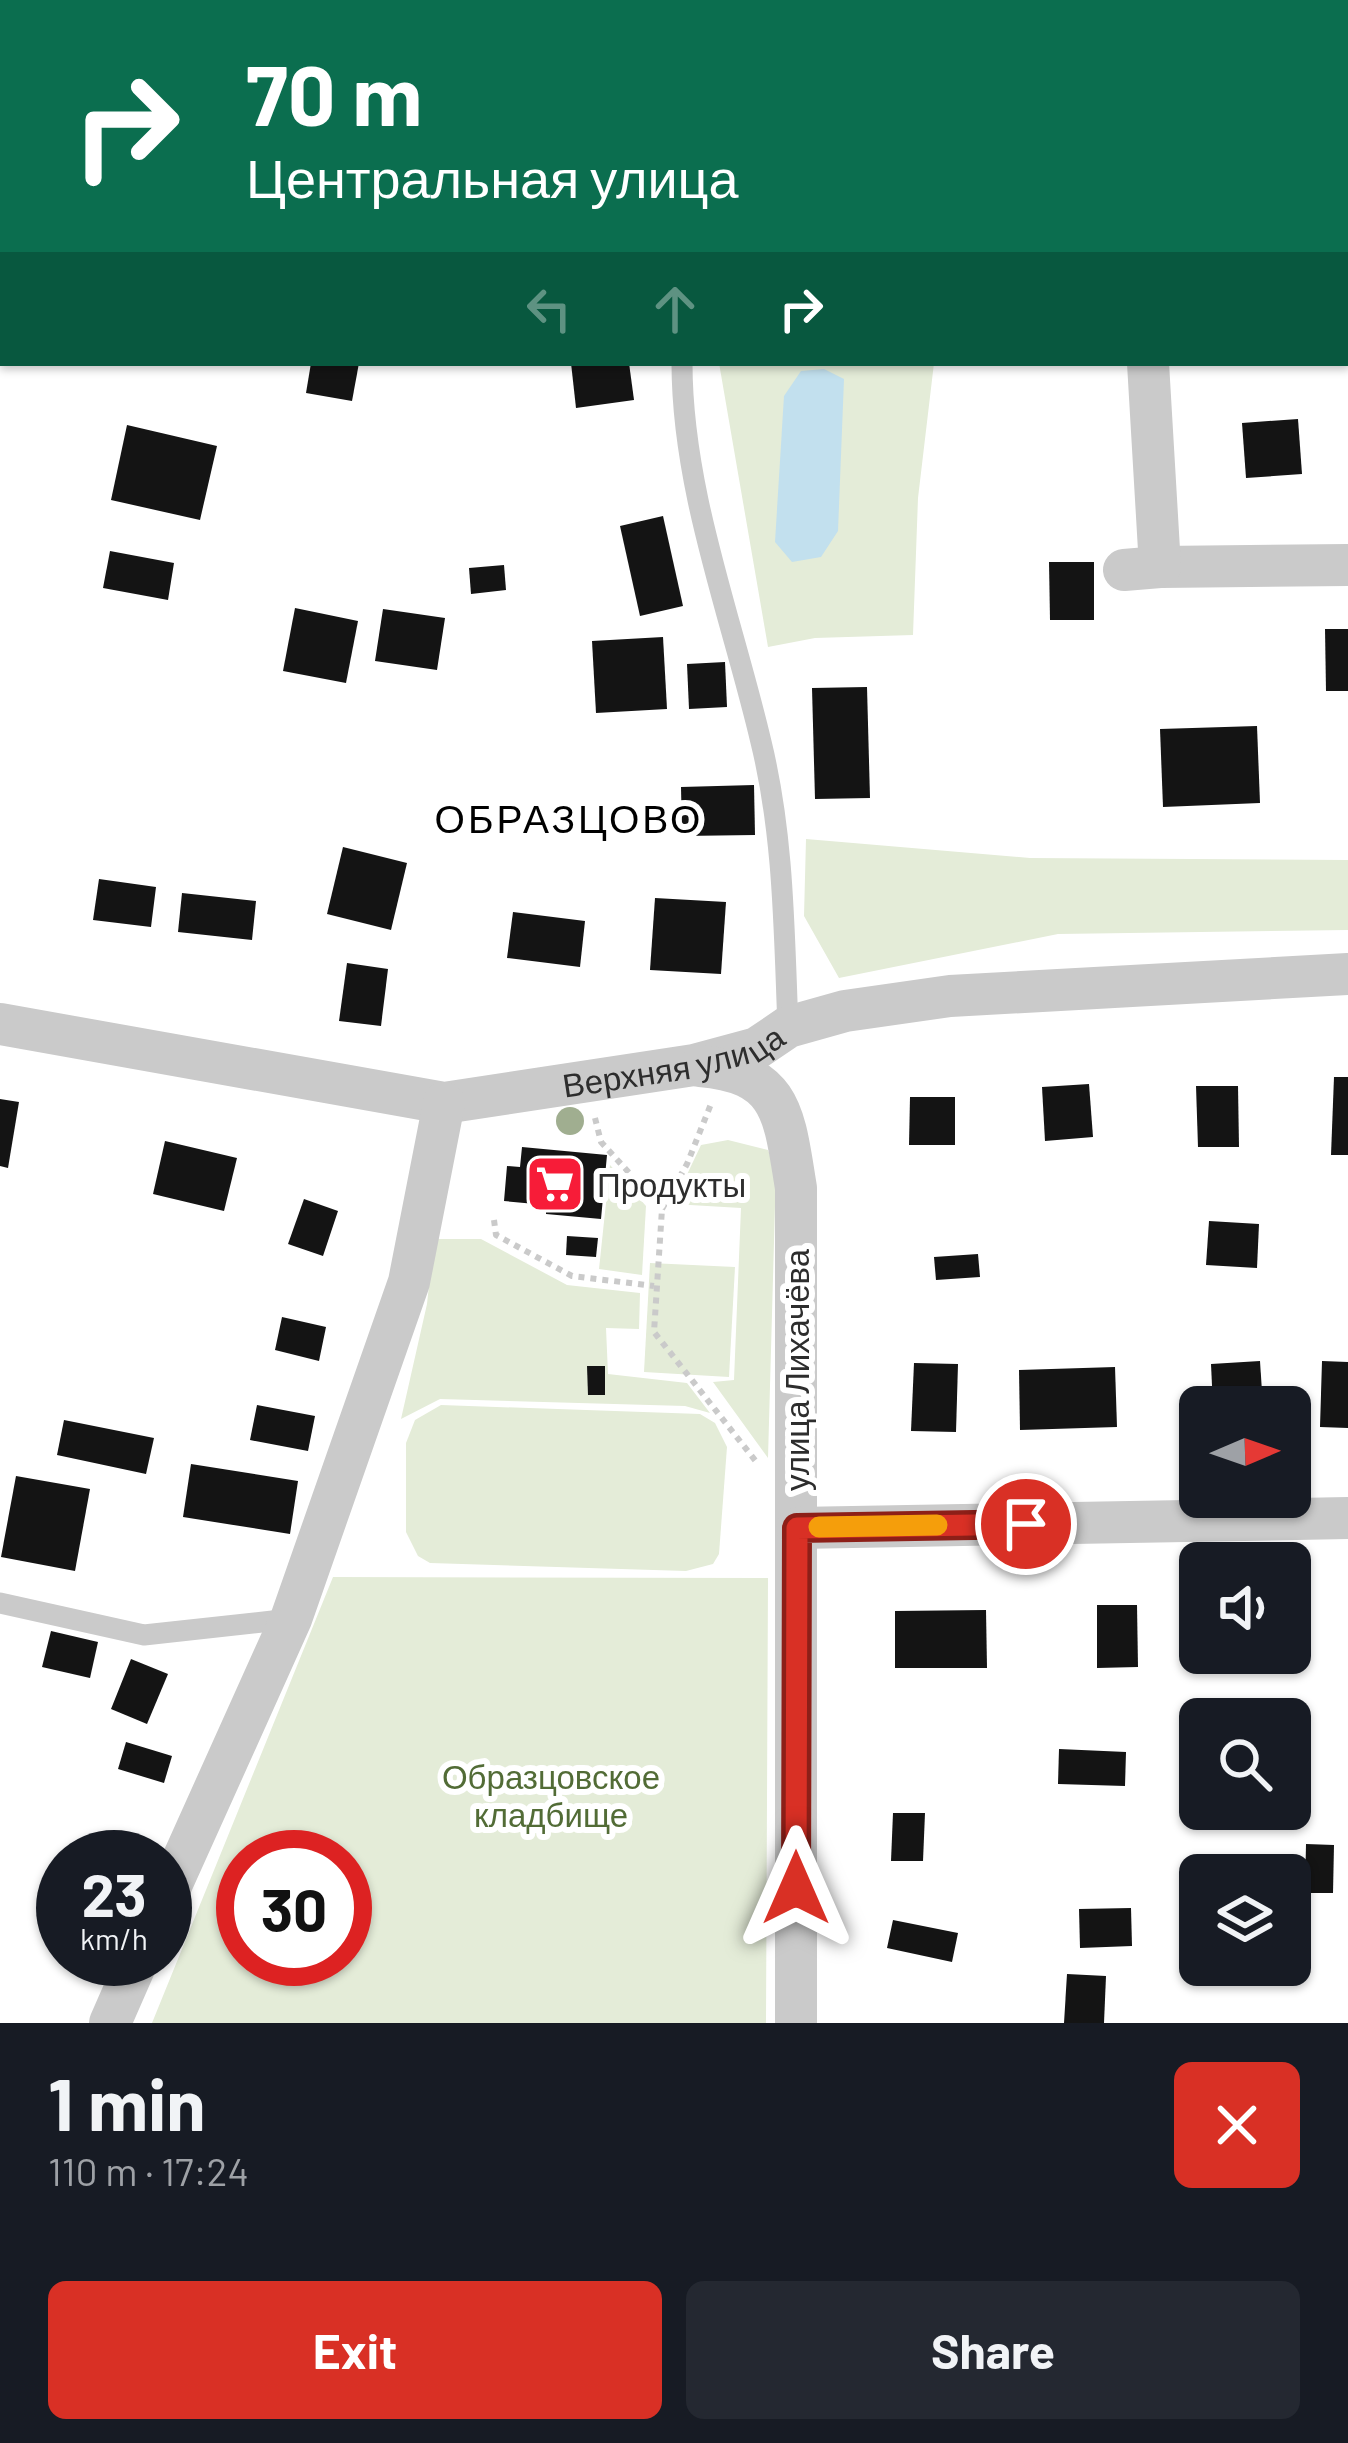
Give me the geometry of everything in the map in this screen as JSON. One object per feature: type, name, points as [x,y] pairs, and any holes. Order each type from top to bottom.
[{"type":"street","points":[[1148,366],[1142,569],[1348,565]]},
{"type":"street","name":"Верхняя улица","points":[[0,1024],[444,1103],[706,1067],[758,1048],[788,1027],[845,1011],[950,996],[1348,974]]},
{"type":"street","name":"улица Лихачёва","points":[[706,1067],[761,1083],[784,1120],[796,1188],[796,2023]]},
{"type":"street","points":[[192,1840],[291,1619],[409,1282],[444,1103]]},
{"type":"street","points":[[797,1521],[1348,1518]]},
{"type":"street","points":[[110,2023],[126,1986]]},
{"type":"lane","points":[[682,366],[695,481],[762,746],[781,848],[788,1027]]},
{"type":"lane","points":[[0,1603],[144,1635],[291,1619]]},
{"type":"path","points":[[706,1067],[708,1115],[662,1209],[654,1332],[797,1521]]},
{"type":"path","points":[[589,1084],[601,1142],[662,1209]]},
{"type":"path","points":[[494,1220],[496,1235],[572,1276],[654,1286]]},
{"type":"green space","points":[[720,366],[934,366],[918,498],[913,635],[815,638],[768,647]]},
{"type":"green space","points":[[806,839],[1030,858],[1348,860],[1348,930],[1058,934],[839,978],[804,916]]},
{"type":"green space","points":[[728,1140],[768,1150],[776,1170],[768,1458],[713,1382],[734,1380],[741,1208],[673,1204],[701,1145]]},
{"type":"green space","points":[[610,1165],[646,1206],[642,1275],[599,1269]]},
{"type":"green space","points":[[434,1239],[481,1239],[567,1285],[640,1293],[639,1329],[606,1328],[608,1374],[687,1383],[710,1413],[685,1406],[440,1399],[401,1419],[427,1304]]},
{"type":"green space","points":[[650,1263],[735,1267],[729,1377],[644,1372]]},
{"type":"green space","points":[[441,1405],[700,1414],[715,1423],[727,1447],[719,1554],[713,1564],[686,1571],[430,1563],[418,1556],[406,1532],[406,1443],[415,1420]]},
{"type":"green space","name":"Образцовское кладбище","points":[[333,1577],[768,1578],[766,2023],[152,2023],[167,1986],[192,1986],[192,1924],[216,1865],[216,1986],[372,1986],[372,1830],[230,1830]]},
{"type":"water","points":[[824,369],[844,379],[838,531],[821,557],[792,562],[775,542],[784,396],[801,371]]},
{"type":"building","points":[[310,366],[358,366],[352,401],[306,393]]},
{"type":"building","points":[[571,366],[629,366],[634,400],[576,408]]},
{"type":"building","points":[[1298,419],[1302,474],[1246,478],[1242,423]]},
{"type":"building","points":[[127,425],[217,446],[200,520],[111,500]]},
{"type":"building","points":[[663,516],[683,606],[640,616],[620,526]]},
{"type":"building","points":[[110,551],[174,563],[168,600],[103,588]]},
{"type":"building","points":[[1049,562],[1094,562],[1094,620],[1050,620]]},
{"type":"building","points":[[504,565],[506,590],[471,594],[469,568]]},
{"type":"building","points":[[295,608],[358,621],[346,683],[283,671]]},
{"type":"building","points":[[383,609],[445,618],[437,670],[375,661]]},
{"type":"building","points":[[1325,629],[1348,629],[1348,691],[1326,691]]},
{"type":"building","points":[[663,637],[667,709],[596,713],[592,641]]},
{"type":"building","points":[[725,662],[727,707],[689,709],[687,664]]},
{"type":"building","points":[[867,687],[870,798],[815,799],[812,688]]},
{"type":"building","points":[[1257,726],[1260,803],[1163,807],[1160,729]]},
{"type":"building","points":[[754,785],[755,835],[682,836],[681,787]]},
{"type":"building","points":[[343,847],[407,863],[391,930],[327,914]]},
{"type":"building","points":[[99,879],[156,887],[151,927],[93,920]]},
{"type":"building","points":[[182,893],[256,901],[252,940],[178,932]]},
{"type":"building","points":[[655,898],[726,902],[721,974],[650,970]]},
{"type":"building","points":[[513,912],[585,921],[580,967],[507,958]]},
{"type":"building","points":[[347,963],[388,969],[381,1026],[339,1021]]},
{"type":"building","points":[[1334,1077],[1348,1077],[1348,1155],[1331,1155]]},
{"type":"building","points":[[1089,1084],[1093,1137],[1045,1141],[1042,1087]]},
{"type":"building","points":[[1196,1086],[1238,1086],[1239,1147],[1198,1147]]},
{"type":"building","points":[[910,1097],[955,1097],[955,1145],[909,1145]]},
{"type":"building","points":[[0,1099],[19,1102],[8,1168],[0,1166]]},
{"type":"building","points":[[165,1141],[237,1158],[224,1211],[153,1194]]},
{"type":"building","name":"Продукты","points":[[522,1147],[607,1155],[601,1219],[546,1214],[546,1205],[504,1201],[507,1166],[520,1167]]},
{"type":"building","points":[[304,1199],[338,1211],[323,1256],[288,1244]]},
{"type":"building","points":[[1209,1221],[1259,1224],[1257,1268],[1206,1265]]},
{"type":"building","points":[[567,1236],[598,1238],[596,1257],[566,1255]]},
{"type":"building","points":[[978,1254],[980,1277],[936,1280],[934,1257]]},
{"type":"building","points":[[282,1317],[326,1327],[319,1361],[275,1350]]},
{"type":"building","points":[[1260,1361],[1262,1386],[1212,1386],[1211,1364]]},
{"type":"building","points":[[1322,1361],[1348,1362],[1348,1428],[1320,1427]]},
{"type":"building","points":[[914,1363],[958,1364],[956,1432],[911,1431]]},
{"type":"building","points":[[587,1366],[605,1366],[605,1395],[588,1395]]},
{"type":"building","points":[[1115,1367],[1117,1427],[1020,1430],[1019,1370]]},
{"type":"building","points":[[257,1405],[315,1416],[308,1451],[250,1440]]},
{"type":"building","points":[[64,1420],[154,1438],[146,1474],[57,1455]]},
{"type":"building","points":[[191,1464],[298,1481],[290,1534],[183,1517]]},
{"type":"building","points":[[16,1476],[90,1489],[75,1571],[1,1557]]},
{"type":"building","points":[[1097,1605],[1137,1605],[1138,1667],[1097,1668]]},
{"type":"building","points":[[986,1610],[987,1668],[895,1668],[895,1611]]},
{"type":"building","points":[[51,1631],[98,1642],[90,1678],[42,1667]]},
{"type":"building","points":[[131,1659],[168,1674],[147,1724],[111,1709]]},
{"type":"building","points":[[126,1742],[172,1756],[164,1783],[118,1769]]},
{"type":"building","points":[[1059,1749],[1126,1752],[1125,1786],[1058,1784]]},
{"type":"building","points":[[893,1813],[925,1813],[923,1861],[891,1861]]},
{"type":"building","points":[[1306,1844],[1334,1845],[1333,1893],[1311,1893],[1311,1854],[1306,1854]]},
{"type":"building","points":[[1131,1908],[1132,1946],[1080,1948],[1079,1909]]},
{"type":"building","points":[[893,1920],[958,1933],[952,1962],[887,1948]]},
{"type":"building","points":[[1067,1974],[1106,1976],[1104,2023],[1064,2023]]},
{"type":"slow traffic","points":[[819,1527],[937,1525]]},
{"type":"place","name":"Продукты","points":[[555,1184]]},
{"type":"district","name":"ОБРАЗЦОВО","points":[[569,817]]},
{"type":"route","points":[[796,1888],[797,1528],[1026,1524]]}]
